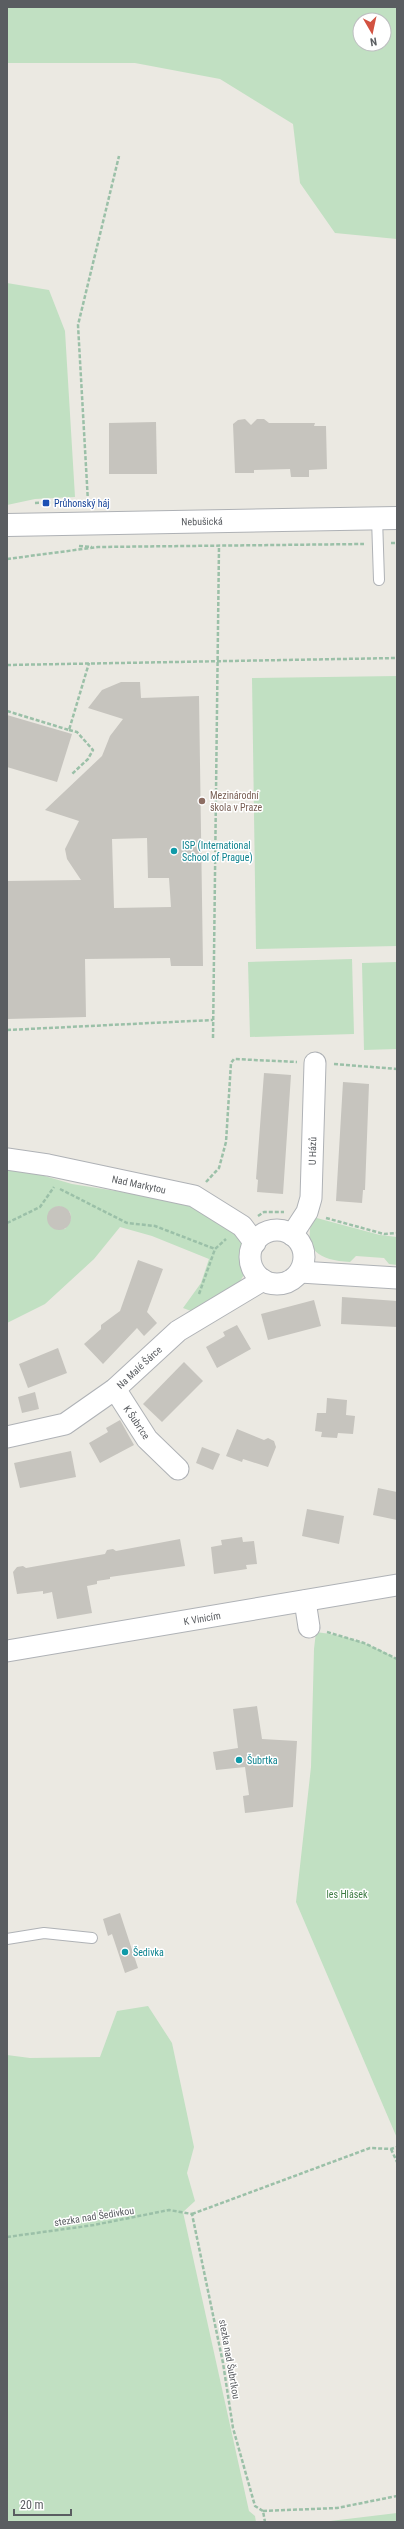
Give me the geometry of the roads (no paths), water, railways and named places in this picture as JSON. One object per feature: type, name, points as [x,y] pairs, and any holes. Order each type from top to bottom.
[{"type":"street","name":"Nebušická","points":[[7,525],[387,518]]},
{"type":"street","name":"U Házů","points":[[292,1235],[307,1212],[311,1198],[314,1063]]},
{"type":"street","name":"Nad Markytou","points":[[7,1159],[48,1165],[194,1196],[242,1226],[255,1243]]},
{"type":"street","points":[[276,1231],[292,1235],[298,1240],[304,1256],[300,1272],[287,1282],[271,1283],[263,1280],[252,1267],[251,1259],[255,1243],[261,1236],[276,1231]]},
{"type":"street","points":[[300,1272],[397,1278]]},
{"type":"street","name":"Na Malé Šárce","points":[[7,1438],[65,1424],[115,1389],[178,1331],[263,1280]]},
{"type":"street","name":"K Šubrtce","points":[[115,1389],[147,1439],[178,1469]]},
{"type":"street","name":"K Vinicím","points":[[7,1651],[397,1586]]},
{"type":"street","points":[[305,1601],[309,1627]]},
{"type":"lane","points":[[378,580],[378,543],[387,518]]},
{"type":"lane","points":[[7,1940],[44,1933],[92,1938]]},
{"type":"place","name":"Průhonský háj","points":[[46,503]]},
{"type":"place","name":"Mezinárodní škola v Praze","points":[[202,801]]},
{"type":"place","name":"ISP (International School of Prague)","points":[[174,851]]},
{"type":"place","name":"Šubrtka","points":[[239,1760]]},
{"type":"place","name":"Šedivka","points":[[125,1952]]},
{"type":"park label","name":"les Hlásek","points":[[347,1894]]}]
